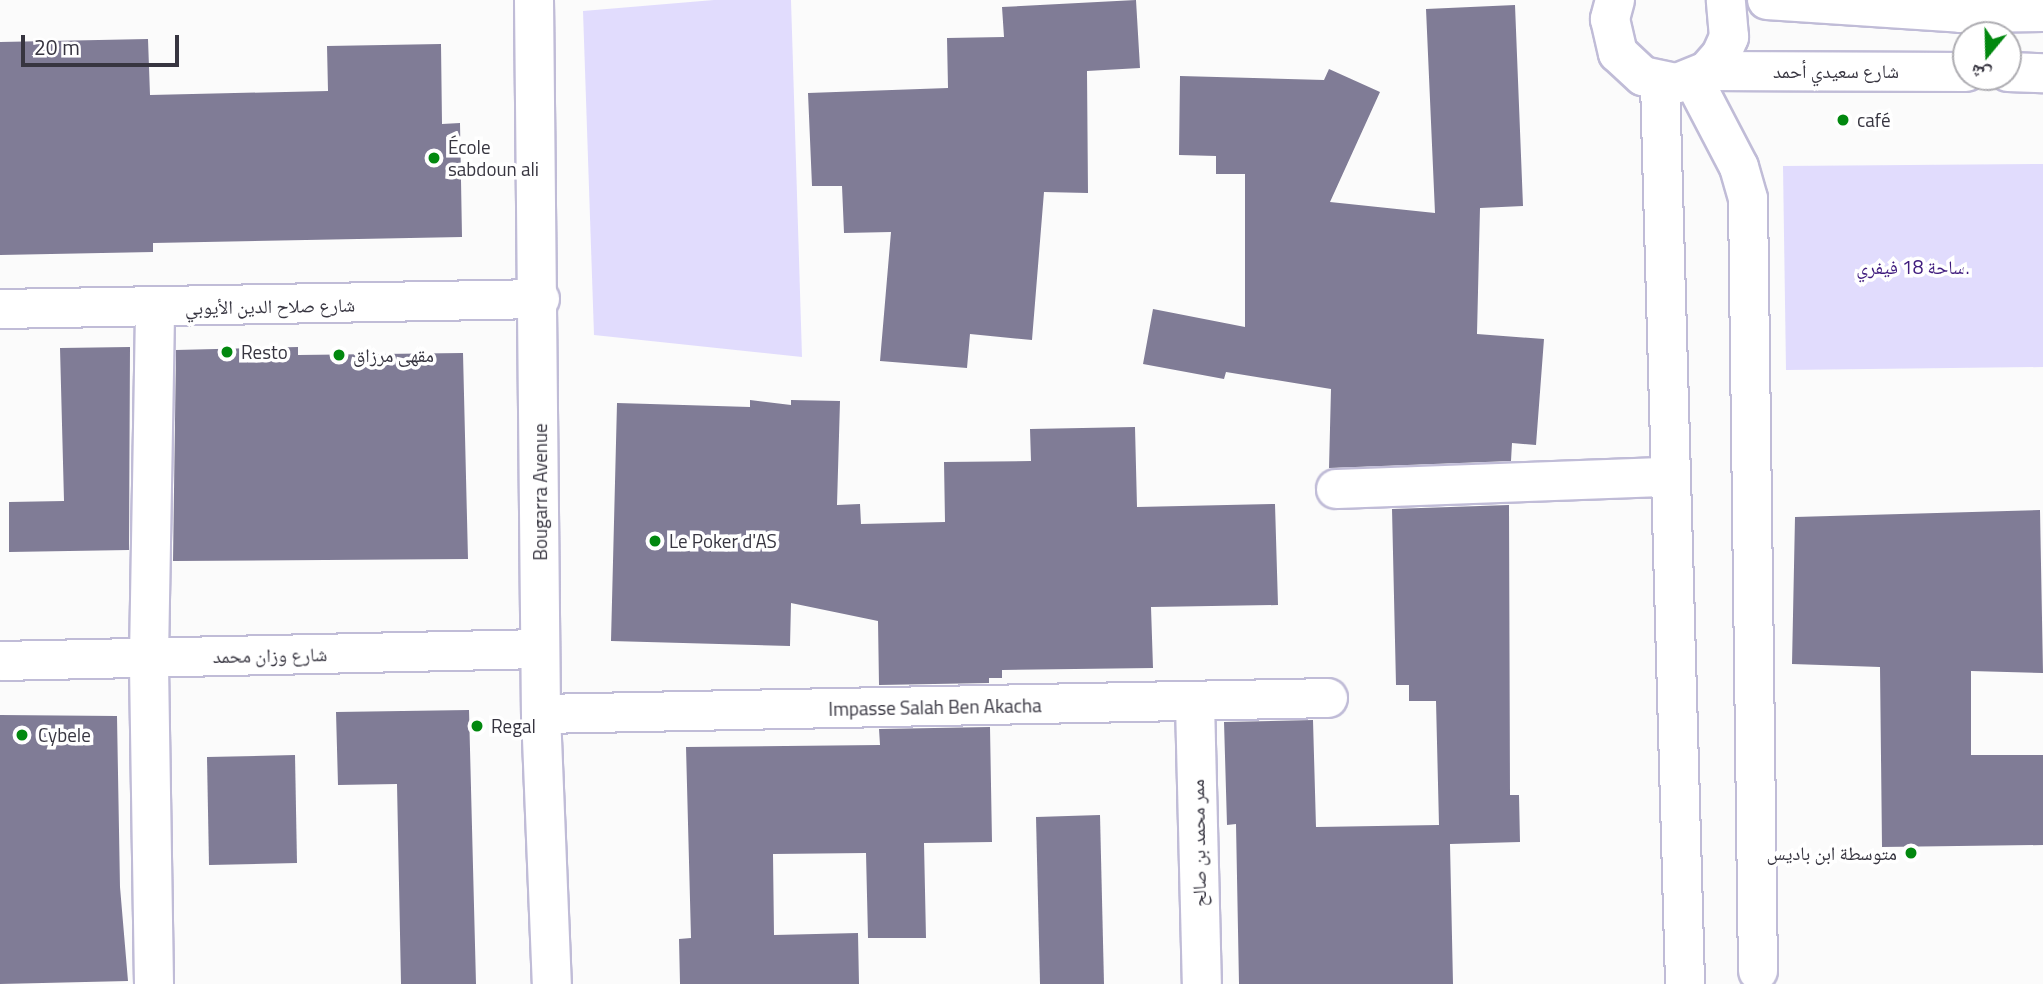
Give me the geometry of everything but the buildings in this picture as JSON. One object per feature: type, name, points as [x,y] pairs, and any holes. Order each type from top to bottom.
[{"type":"street","name":"Bougarra Avenue","points":[[534,0],[540,299],[541,714],[552,984]]},
{"type":"street","points":[[1614,1],[1611,37],[1618,53],[1629,67],[1687,77],[1721,55],[1729,37],[1726,0]]},
{"type":"street","points":[[1766,0],[1961,13],[2043,12]]},
{"type":"street","name":"شارع سعيدي أحمد","points":[[1687,77],[1952,72]]},
{"type":"street","points":[[2022,72],[2043,73]]},
{"type":"street","points":[[1685,984],[1670,477],[1687,77]]},
{"type":"street","points":[[1687,77],[1739,167],[1748,199],[1758,971]]},
{"type":"street","name":"شارع صلاح الدين الأيوبي","points":[[0,309],[540,299]]},
{"type":"street","points":[[154,984],[149,657],[155,308]]},
{"type":"street","points":[[1336,489],[1670,477]]},
{"type":"street","name":"شارع وزان محمد","points":[[0,660],[540,649]]},
{"type":"street","name":"Impasse Salah Ben Akacha","points":[[541,714],[1195,703],[1328,698]]},
{"type":"street","name":"ممر محمد بن صالح","points":[[1195,703],[1202,984]]},
{"type":"green space","points":[[714,0],[791,0],[802,357],[594,335],[583,11]]},
{"type":"green space","name":"ساحة 18 فيفري.","points":[[2043,164],[2043,367],[1786,370],[1783,166]]},
{"type":"place","name":"café","points":[[1843,120]]},
{"type":"place","name":"École sabdoun ali","points":[[434,158]]},
{"type":"place","name":"Resto","points":[[227,352]]},
{"type":"place","name":"مقهى مرزاق","points":[[339,355]]},
{"type":"place","name":"Le Poker d'AS","points":[[655,541]]},
{"type":"place","name":"Regal","points":[[477,726]]},
{"type":"place","name":"Cybele","points":[[22,735]]},
{"type":"place","name":"متوسطة ابن باديس","points":[[1911,853]]}]
